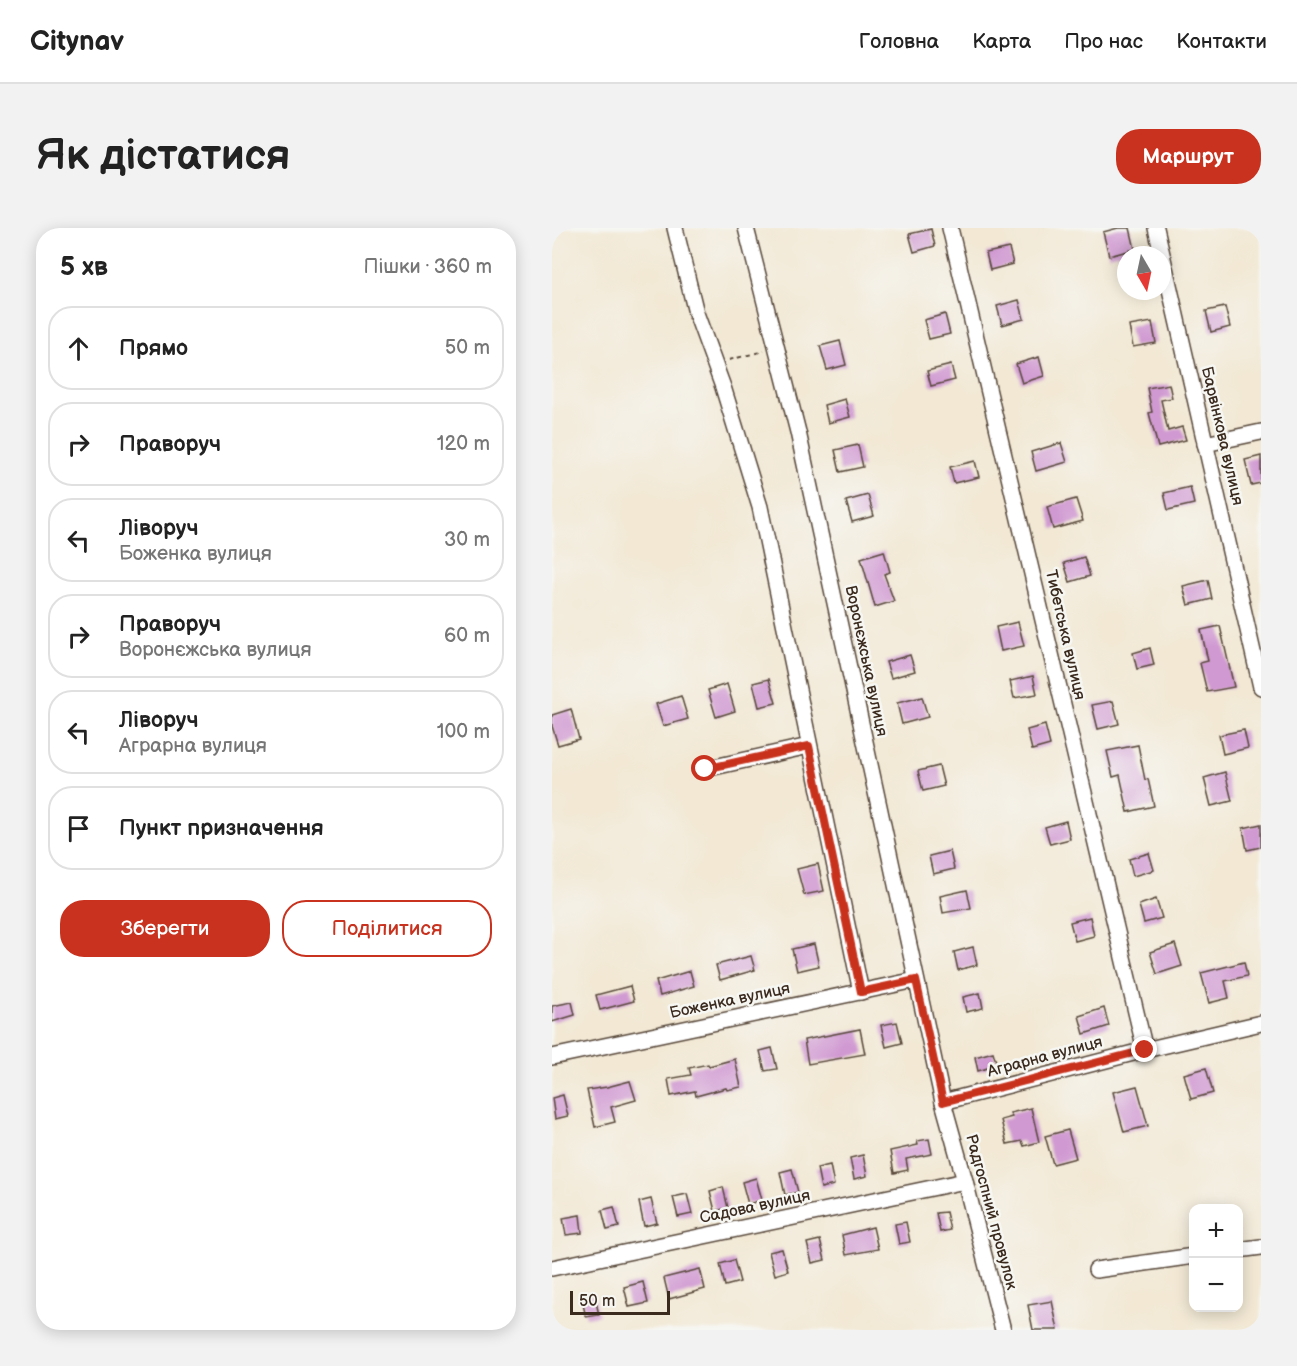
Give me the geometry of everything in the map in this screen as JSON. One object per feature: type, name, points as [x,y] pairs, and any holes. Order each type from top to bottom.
[{"type":"street","points":[[675,228],[696,313],[715,363],[760,507],[861,992]]},
{"type":"street","name":"Воронєжська вулиця","points":[[746,228],[798,432],[943,1102]]},
{"type":"street","name":"Тибетська вулиця","points":[[950,228],[1145,1050]]},
{"type":"street","name":"Барвінкова вулиця","points":[[1156,228],[1261,687]]},
{"type":"street","points":[[1205,444],[1261,432]]},
{"type":"street","points":[[705,769],[809,746]]},
{"type":"street","name":"Боженка вулиця","points":[[552,1057],[916,980]]},
{"type":"street","name":"Аграрна вулиця","points":[[943,1102],[1261,1023]]},
{"type":"street","name":"Радгоспний провулок","points":[[943,1102],[1003,1330]]},
{"type":"street","name":"Садова вулиця","points":[[552,1268],[965,1181]]},
{"type":"street","points":[[1243,1249],[1261,1247]]},
{"type":"street","points":[[1096,1270],[1189,1258]]},
{"type":"path","points":[[715,363],[776,348]]},
{"type":"building","points":[[1130,228],[1134,246],[1117,246],[1117,254],[1109,256],[1103,232]]},
{"type":"building","points":[[931,229],[935,246],[914,252],[909,234]]},
{"type":"building","points":[[1009,248],[1013,264],[990,270],[986,253]]},
{"type":"building","points":[[1019,300],[1024,319],[1002,325],[997,306]]},
{"type":"building","points":[[1225,307],[1230,327],[1211,332],[1206,311]]},
{"type":"building","points":[[945,314],[950,334],[929,339],[924,320]]},
{"type":"building","points":[[1152,322],[1156,343],[1133,347],[1129,326]]},
{"type":"building","points":[[840,341],[846,365],[827,370],[820,346]]},
{"type":"building","points":[[1039,357],[1044,376],[1022,383],[1016,364]]},
{"type":"building","points":[[951,365],[955,380],[931,386],[927,371]]},
{"type":"building","points":[[1169,384],[1172,398],[1161,400],[1168,431],[1182,427],[1186,440],[1158,447],[1149,413],[1152,412],[1147,388]]},
{"type":"building","points":[[845,399],[850,417],[828,423],[824,405]]},
{"type":"building","points":[[1061,443],[1067,462],[1036,471],[1031,452]]},
{"type":"building","points":[[858,445],[863,467],[840,472],[835,450]]},
{"type":"building","points":[[1261,456],[1261,483],[1251,485],[1245,460]]},
{"type":"building","points":[[975,461],[979,477],[954,483],[950,467]]},
{"type":"building","points":[[1190,487],[1194,504],[1168,510],[1164,493]]},
{"type":"building","points":[[868,495],[874,516],[852,522],[846,501]]},
{"type":"building","points":[[1076,499],[1083,521],[1053,529],[1047,507]]},
{"type":"building","points":[[884,551],[890,572],[884,574],[894,601],[875,607],[861,558]]},
{"type":"building","points":[[1084,557],[1090,576],[1070,582],[1064,563]]},
{"type":"building","points":[[1208,580],[1212,599],[1188,605],[1183,586]]},
{"type":"building","points":[[1018,622],[1024,646],[1001,651],[996,627]]},
{"type":"building","points":[[1220,626],[1234,687],[1207,692],[1200,663],[1208,661],[1201,630]]},
{"type":"building","points":[[1150,648],[1154,665],[1137,669],[1133,653]]},
{"type":"building","points":[[910,655],[915,671],[891,678],[886,662]]},
{"type":"building","points":[[1033,676],[1037,694],[1014,698],[1010,681]]},
{"type":"building","points":[[769,679],[776,703],[759,707],[753,683]]},
{"type":"building","points":[[727,684],[735,711],[716,717],[708,690]]},
{"type":"building","points":[[681,696],[688,719],[663,726],[656,704]]},
{"type":"building","points":[[922,697],[928,717],[902,724],[897,703]]},
{"type":"building","points":[[1113,701],[1119,724],[1098,729],[1092,705]]},
{"type":"building","points":[[571,709],[579,739],[558,745],[552,726],[552,715]]},
{"type":"building","points":[[1045,725],[1050,745],[1032,750],[1027,730]]},
{"type":"building","points":[[1244,730],[1248,748],[1223,754],[1219,735]]},
{"type":"building","points":[[1138,745],[1145,780],[1148,779],[1154,806],[1128,812],[1120,775],[1113,777],[1107,751]]},
{"type":"building","points":[[939,766],[944,786],[923,791],[918,771]]},
{"type":"building","points":[[1225,772],[1232,801],[1211,806],[1204,778]]},
{"type":"building","points":[[1066,821],[1070,839],[1050,844],[1045,827]]},
{"type":"building","points":[[1261,824],[1261,847],[1247,850],[1243,828]]},
{"type":"building","points":[[950,851],[954,869],[933,874],[929,856]]},
{"type":"building","points":[[1149,853],[1154,870],[1133,876],[1129,859]]},
{"type":"building","points":[[818,864],[824,891],[804,895],[797,869]]},
{"type":"building","points":[[967,890],[971,908],[943,913],[940,896]]},
{"type":"building","points":[[1156,899],[1162,918],[1144,923],[1139,905]]},
{"type":"building","points":[[1090,917],[1094,936],[1075,941],[1070,922]]},
{"type":"building","points":[[814,944],[819,966],[797,971],[792,949]]},
{"type":"building","points":[[1175,944],[1182,966],[1157,974],[1150,952]]},
{"type":"building","points":[[973,947],[977,965],[958,970],[954,952]]},
{"type":"building","points":[[751,956],[755,970],[720,980],[716,965]]},
{"type":"building","points":[[1244,962],[1247,976],[1225,981],[1229,998],[1209,1003],[1201,973]]},
{"type":"building","points":[[690,971],[694,986],[660,996],[656,981]]},
{"type":"building","points":[[630,986],[634,1001],[600,1010],[596,995]]},
{"type":"building","points":[[980,993],[983,1008],[966,1012],[963,997]]},
{"type":"building","points":[[572,1002],[575,1015],[552,1022],[552,1006]]},
{"type":"building","points":[[1104,1008],[1109,1026],[1084,1034],[1079,1016]]},
{"type":"building","points":[[897,1022],[902,1043],[886,1047],[881,1025]]},
{"type":"building","points":[[860,1029],[865,1054],[808,1064],[804,1040]]},
{"type":"building","points":[[772,1048],[777,1069],[765,1071],[760,1051]]},
{"type":"building","points":[[993,1052],[997,1065],[978,1071],[975,1057]]},
{"type":"building","points":[[735,1059],[741,1087],[727,1090],[726,1088],[696,1096],[695,1091],[671,1096],[668,1079],[691,1075],[689,1068],[708,1064],[709,1066]]},
{"type":"building","points":[[1206,1068],[1213,1093],[1191,1099],[1184,1074]]},
{"type":"building","points":[[630,1081],[636,1100],[611,1107],[615,1122],[595,1127],[587,1090]]},
{"type":"building","points":[[1137,1086],[1148,1126],[1124,1132],[1113,1092]]},
{"type":"building","points":[[563,1095],[568,1116],[555,1119],[552,1098]]},
{"type":"building","points":[[1031,1108],[1039,1142],[1024,1146],[1022,1141],[1007,1144],[1001,1120],[1012,1117],[1010,1113]]},
{"type":"building","points":[[1068,1130],[1076,1158],[1053,1164],[1045,1136]]},
{"type":"building","points":[[929,1139],[932,1154],[906,1159],[908,1170],[894,1173],[890,1151],[918,1145],[917,1141]]},
{"type":"building","points":[[863,1155],[867,1176],[854,1179],[850,1158]]},
{"type":"building","points":[[830,1165],[834,1185],[821,1188],[817,1168]]},
{"type":"building","points":[[792,1169],[798,1192],[785,1195],[780,1172]]},
{"type":"building","points":[[756,1178],[762,1200],[748,1204],[742,1182]]},
{"type":"building","points":[[723,1187],[728,1208],[715,1211],[710,1191]]},
{"type":"building","points":[[687,1194],[692,1214],[678,1217],[673,1197]]},
{"type":"building","points":[[651,1199],[657,1223],[644,1226],[639,1202]]},
{"type":"building","points":[[614,1207],[619,1227],[607,1230],[602,1210]]},
{"type":"building","points":[[946,1212],[950,1230],[940,1232],[936,1213]]},
{"type":"building","points":[[580,1215],[582,1233],[566,1235],[563,1218]]},
{"type":"building","points":[[906,1222],[910,1242],[899,1244],[895,1224]]},
{"type":"building","points":[[873,1227],[878,1249],[846,1255],[842,1235]]},
{"type":"building","points":[[820,1240],[825,1260],[812,1263],[807,1243]]},
{"type":"building","points":[[782,1249],[788,1271],[775,1275],[769,1252]]},
{"type":"building","points":[[734,1260],[740,1282],[725,1286],[720,1264]]},
{"type":"building","points":[[700,1269],[705,1289],[669,1299],[664,1278]]},
{"type":"building","points":[[643,1282],[648,1303],[629,1307],[624,1287]]},
{"type":"building","points":[[594,1293],[599,1315],[586,1317],[581,1296]]},
{"type":"building","points":[[1052,1301],[1058,1330],[1033,1330],[1028,1305]]},
{"type":"route","points":[[705,769],[809,746],[861,992],[916,980],[943,1102],[1145,1050]]}]
